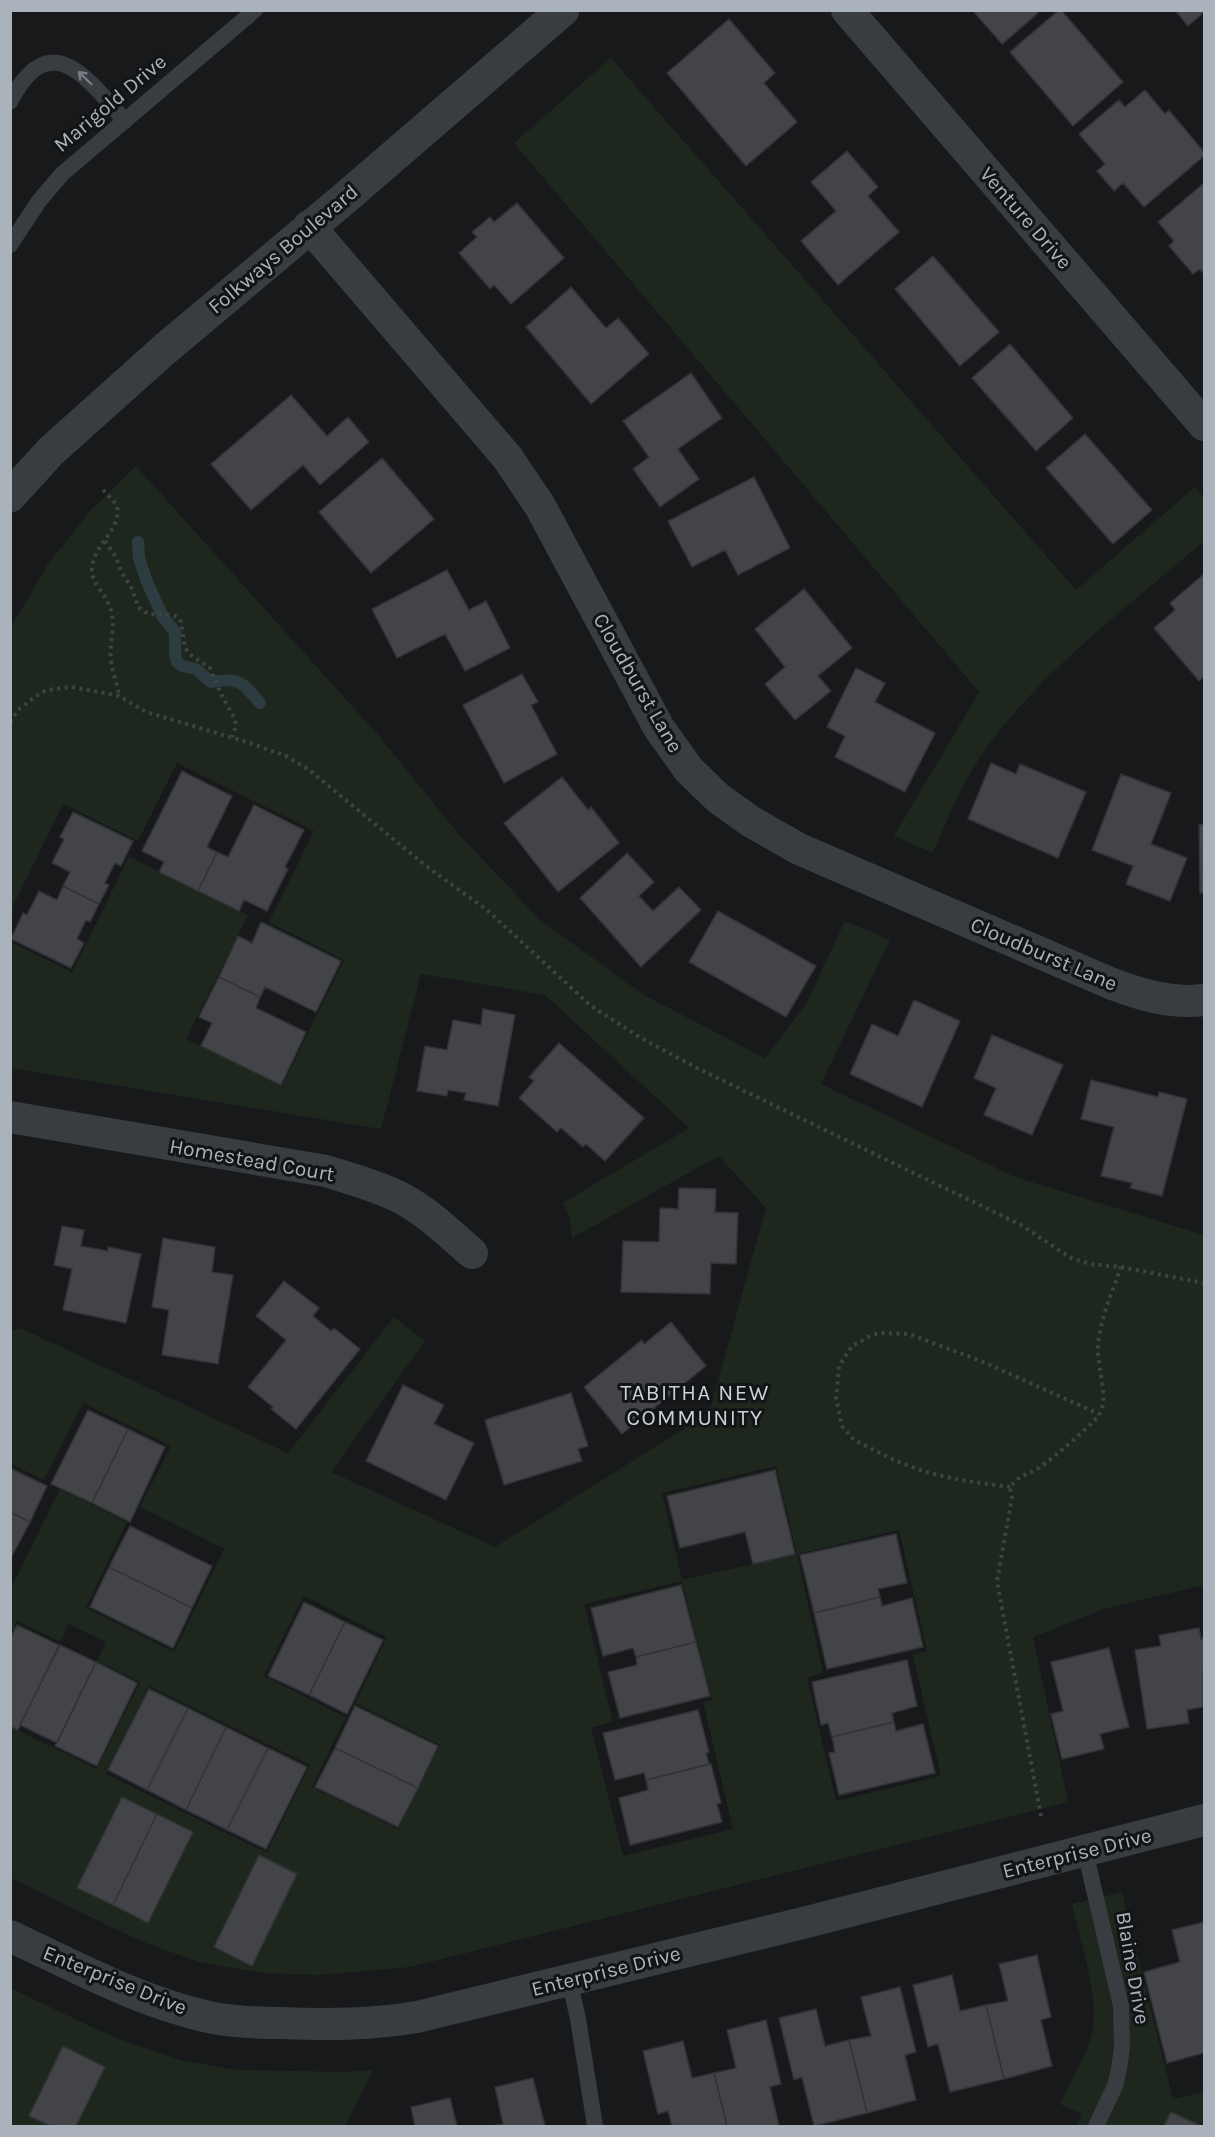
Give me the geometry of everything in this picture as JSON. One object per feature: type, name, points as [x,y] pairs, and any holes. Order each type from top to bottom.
[{"type":"street","name":"Folkways Boulevard","points":[[10,496],[64,439],[165,349],[563,10]]},
{"type":"street","name":"Venture Drive","points":[[847,10],[1204,425]]},
{"type":"street","name":"Cloudburst Lane","points":[[309,226],[500,448],[519,474],[540,506],[658,728],[689,770],[718,798],[750,821],[799,849],[1110,983],[1159,999],[1204,1000]]},
{"type":"street","name":"Homestead Court","points":[[10,1117],[326,1171],[375,1187],[402,1199],[425,1214],[472,1253]]},
{"type":"street","name":"Enterprise Drive","points":[[10,1936],[101,1979],[150,1999],[212,2018],[247,2022],[324,2025],[386,2022],[417,2017],[803,1923],[1204,1820]]},
{"type":"lane","name":"Marigold Drive","points":[[10,245],[39,201],[62,174],[255,10]]},
{"type":"lane","points":[[10,102],[29,74],[42,65],[56,63],[78,70],[125,121]]},
{"type":"lane","name":"Blaine Drive","points":[[1085,1851],[1121,2006],[1122,2048],[1119,2069],[1115,2086],[1096,2127]]},
{"type":"lane","points":[[569,1979],[578,2019],[595,2127]]},
{"type":"path","points":[[103,490],[117,505],[118,520],[95,556],[92,568],[94,580],[112,612],[111,657],[119,696]]},
{"type":"path","points":[[105,541],[117,557],[121,571],[132,588],[138,607],[154,615],[176,615],[182,622],[183,643],[188,652],[207,665],[213,673],[216,685],[235,719],[236,726],[231,737]]},
{"type":"path","points":[[10,722],[18,710],[47,690],[72,687],[119,696],[146,712],[275,751],[308,769],[426,866],[486,910],[591,1006],[619,1025],[697,1068],[1021,1225],[1071,1258],[1090,1264],[1121,1267],[1204,1283]]},
{"type":"path","points":[[1010,1487],[1019,1477],[1039,1467],[1099,1414],[1103,1397],[1098,1350],[1104,1316],[1121,1267]]},
{"type":"path","points":[[1010,1487],[960,1480],[926,1472],[854,1440],[843,1426],[836,1398],[838,1366],[852,1346],[880,1333],[909,1334],[981,1361],[1099,1414]]},
{"type":"path","points":[[1010,1487],[1012,1498],[997,1581],[1041,1816]]},
{"type":"shaded area","points":[[611,58],[1076,590],[1195,487],[1204,498],[1204,541],[1084,643],[1027,698],[972,770],[933,853],[894,836],[979,692],[514,143]]},
{"type":"shaded area","points":[[136,466],[380,737],[456,831],[540,920],[644,995],[765,1058],[805,1006],[845,921],[890,940],[821,1084],[1015,1177],[1204,1235],[1204,1585],[1104,1609],[1033,1637],[1068,1802],[410,1967],[320,1975],[262,1973],[199,1962],[138,1940],[11,1878],[11,1727],[97,1769],[140,1682],[97,1661],[106,1642],[69,1624],[60,1642],[17,1621],[11,1634],[11,1588],[60,1489],[127,1522],[86,1608],[174,1652],[224,1549],[140,1507],[171,1446],[83,1403],[44,1480],[11,1464],[11,1331],[20,1328],[288,1453],[394,1317],[425,1341],[331,1472],[495,1547],[709,1413],[766,1208],[719,1156],[572,1238],[570,1218],[563,1203],[689,1128],[545,995],[421,974],[381,1129],[11,1068],[11,942],[72,972],[129,857],[248,915],[186,1039],[282,1086],[344,960],[269,922],[314,831],[177,763],[138,841],[63,804],[11,910],[11,627],[48,564],[89,512]],"holes":[[[776,1466],[797,1554],[682,1580],[662,1493]],[[899,1530],[927,1651],[913,1655],[941,1776],[836,1801],[807,1677],[823,1673],[797,1554]],[[682,1581],[712,1700],[703,1702],[733,1829],[623,1856],[591,1728],[613,1722],[584,1604]],[[304,1596],[387,1637],[355,1703],[440,1745],[398,1829],[312,1787],[346,1717],[264,1676]],[[149,1686],[310,1765],[267,1853],[106,1774]]]},
{"type":"shaded area","points":[[1122,1892],[1173,2099],[1204,2092],[1204,2126],[1076,2126],[1082,2114],[1060,2104],[1088,2046],[1094,2014],[1091,1982],[1072,1904]]},
{"type":"shaded area","points":[[10,1988],[113,2037],[180,2060],[236,2070],[345,2072],[373,2070],[345,2126],[11,2126]]},
{"type":"building","points":[[972,10],[1036,10],[1038,13],[1002,44]]},
{"type":"building","points":[[1059,10],[1123,82],[1073,126],[1010,52]]},
{"type":"building","points":[[1175,10],[1204,10],[1204,12],[1188,26]]},
{"type":"building","points":[[729,19],[775,73],[764,83],[797,122],[746,166],[667,73]]},
{"type":"building","points":[[1145,90],[1165,114],[1169,110],[1204,152],[1204,156],[1144,207],[1123,183],[1114,191],[1097,171],[1105,164],[1079,134],[1119,100],[1125,107]]},
{"type":"building","points":[[847,151],[878,187],[868,196],[899,232],[838,285],[801,241],[836,211],[811,182]]},
{"type":"building","points":[[1204,183],[1204,274],[1200,269],[1193,274],[1169,246],[1174,241],[1158,222]]},
{"type":"building","points":[[517,203],[564,258],[511,304],[494,285],[490,289],[459,253],[477,237],[472,232],[490,217],[494,222]]},
{"type":"building","points":[[933,256],[999,332],[960,366],[895,289]]},
{"type":"building","points":[[571,287],[606,328],[618,318],[649,354],[591,404],[526,327]]},
{"type":"building","points":[[1010,344],[1073,418],[1036,451],[972,378]]},
{"type":"building","points":[[691,373],[722,418],[678,449],[699,479],[660,507],[633,469],[649,457],[623,421]]},
{"type":"building","points":[[291,395],[327,436],[348,417],[369,442],[320,485],[303,465],[251,510],[211,464]]},
{"type":"building","points":[[1085,434],[1152,510],[1113,544],[1046,468]]},
{"type":"building","points":[[382,458],[434,519],[371,573],[319,512]]},
{"type":"building","points":[[754,477],[790,548],[738,575],[725,550],[692,567],[668,521]]},
{"type":"building","points":[[447,570],[469,610],[486,601],[510,648],[465,671],[445,634],[397,658],[372,609]]},
{"type":"building","points":[[1204,574],[1204,677],[1199,681],[1154,628],[1175,610],[1170,603]]},
{"type":"building","points":[[804,589],[852,648],[818,676],[831,691],[795,720],[765,684],[785,667],[755,629]]},
{"type":"building","points":[[856,668],[885,683],[875,702],[935,733],[905,792],[835,757],[845,736],[827,727]]},
{"type":"building","points":[[522,674],[538,702],[531,705],[557,754],[504,783],[463,705]]},
{"type":"building","points":[[991,763],[1016,774],[1020,764],[1086,792],[1058,858],[968,819]]},
{"type":"building","points":[[182,771],[232,796],[207,847],[217,852],[198,891],[159,872],[164,862],[142,851]]},
{"type":"building","points":[[1121,774],[1171,793],[1151,844],[1187,858],[1170,901],[1126,884],[1133,866],[1092,850]]},
{"type":"building","points":[[562,777],[588,810],[591,807],[619,843],[558,892],[504,823]]},
{"type":"building","points":[[254,805],[304,830],[285,867],[288,869],[267,911],[244,900],[239,911],[198,891],[217,852],[228,857]]},
{"type":"building","points":[[73,812],[133,841],[121,866],[115,863],[105,883],[109,885],[99,904],[63,886],[70,872],[52,863],[64,839],[60,837]]},
{"type":"building","points":[[1204,824],[1204,893],[1200,893],[1199,825]]},
{"type":"building","points":[[627,853],[654,882],[639,896],[653,911],[679,887],[701,910],[641,967],[580,898]]},
{"type":"building","points":[[63,886],[99,904],[90,922],[86,920],[77,939],[84,943],[71,968],[11,939],[23,913],[27,915],[39,891],[57,900]]},
{"type":"building","points":[[718,911],[816,966],[786,1017],[689,962]]},
{"type":"building","points":[[261,922],[341,961],[316,1012],[265,987],[260,997],[219,977],[238,936],[252,943]]},
{"type":"building","points":[[219,977],[260,997],[256,1008],[306,1032],[281,1085],[201,1046],[212,1023],[199,1017]]},
{"type":"building","points":[[914,1000],[960,1021],[922,1107],[850,1074],[872,1024],[898,1036]]},
{"type":"building","points":[[483,1009],[515,1015],[498,1106],[464,1100],[466,1093],[448,1090],[447,1096],[417,1091],[425,1046],[447,1050],[453,1020],[481,1025]]},
{"type":"building","points":[[992,1035],[1063,1065],[1032,1135],[984,1115],[996,1088],[974,1078]]},
{"type":"building","points":[[559,1043],[644,1118],[605,1161],[586,1144],[583,1147],[561,1128],[557,1132],[519,1098],[534,1081],[529,1077]]},
{"type":"building","points":[[1091,1080],[1158,1097],[1159,1092],[1187,1099],[1162,1196],[1130,1188],[1132,1183],[1101,1176],[1114,1127],[1081,1119]]},
{"type":"building","points":[[679,1188],[716,1189],[715,1212],[738,1213],[736,1264],[711,1263],[710,1294],[621,1292],[623,1241],[659,1242],[660,1208],[678,1209]]},
{"type":"building","points":[[62,1226],[84,1230],[81,1246],[108,1251],[108,1247],[141,1254],[126,1323],[63,1310],[72,1269],[54,1265]]},
{"type":"building","points":[[163,1238],[215,1247],[212,1272],[233,1275],[218,1364],[162,1355],[169,1310],[152,1307]]},
{"type":"building","points":[[284,1281],[319,1308],[313,1316],[331,1331],[334,1328],[360,1349],[296,1429],[248,1387],[286,1340],[256,1316]]},
{"type":"building","points":[[671,1322],[706,1366],[622,1434],[584,1387],[642,1340],[644,1344]]},
{"type":"building","points":[[403,1385],[444,1405],[434,1424],[474,1443],[446,1500],[366,1461]]},
{"type":"building","points":[[571,1393],[588,1446],[578,1449],[582,1461],[504,1485],[485,1420]]},
{"type":"building","points":[[88,1410],[128,1429],[92,1503],[51,1484]]},
{"type":"building","points":[[128,1429],[165,1447],[130,1522],[92,1503]]},
{"type":"building","points":[[10,1468],[47,1486],[30,1522],[10,1512]]},
{"type":"building","points":[[775,1470],[795,1554],[753,1564],[745,1532],[680,1548],[667,1496]]},
{"type":"building","points":[[10,1512],[30,1522],[10,1560]]},
{"type":"building","points":[[130,1526],[212,1566],[192,1608],[109,1567]]},
{"type":"building","points":[[896,1534],[907,1583],[878,1589],[880,1597],[814,1613],[800,1555]]},
{"type":"building","points":[[109,1567],[192,1608],[173,1648],[90,1607]]},
{"type":"building","points":[[681,1585],[696,1642],[636,1657],[633,1648],[603,1656],[591,1608]]},
{"type":"building","points":[[880,1597],[882,1606],[912,1598],[923,1647],[827,1669],[814,1613]]},
{"type":"building","points":[[304,1602],[345,1622],[309,1695],[268,1676]]},
{"type":"building","points":[[345,1622],[383,1640],[347,1714],[309,1695]]},
{"type":"building","points":[[17,1625],[59,1645],[18,1730],[10,1726],[10,1639]]},
{"type":"building","points":[[1199,1628],[1201,1639],[1204,1638],[1203,1707],[1187,1710],[1189,1723],[1147,1729],[1135,1650],[1161,1646],[1159,1635]]},
{"type":"building","points":[[696,1642],[710,1696],[620,1718],[608,1672],[637,1665],[636,1657]]},
{"type":"building","points":[[60,1645],[96,1662],[57,1743],[20,1725]]},
{"type":"building","points":[[1109,1648],[1129,1727],[1100,1734],[1104,1749],[1062,1759],[1051,1714],[1063,1711],[1051,1662]]},
{"type":"building","points":[[907,1660],[917,1706],[892,1713],[894,1722],[832,1737],[828,1723],[821,1725],[812,1682]]},
{"type":"building","points":[[96,1662],[137,1683],[97,1766],[55,1746]]},
{"type":"building","points":[[149,1689],[188,1708],[147,1790],[108,1770]]},
{"type":"building","points":[[355,1706],[438,1746],[418,1788],[335,1748]]},
{"type":"building","points":[[188,1708],[226,1727],[186,1810],[147,1790]]},
{"type":"building","points":[[698,1710],[709,1752],[706,1753],[709,1764],[646,1780],[644,1773],[615,1780],[603,1733]]},
{"type":"building","points":[[894,1722],[896,1731],[923,1724],[935,1773],[839,1795],[829,1753],[835,1752],[832,1737]]},
{"type":"building","points":[[226,1727],[268,1748],[227,1830],[186,1810]]},
{"type":"building","points":[[268,1748],[307,1767],[266,1849],[227,1830]]},
{"type":"building","points":[[335,1748],[418,1788],[398,1827],[315,1787]]},
{"type":"building","points":[[711,1764],[721,1803],[717,1804],[722,1822],[630,1845],[619,1798],[648,1790],[646,1780]]},
{"type":"building","points":[[122,1797],[157,1814],[113,1905],[77,1888]]},
{"type":"building","points":[[157,1814],[193,1832],[148,1923],[113,1905]]},
{"type":"building","points":[[259,1855],[297,1874],[252,1966],[214,1947]]},
{"type":"building","points":[[1204,1922],[1204,2053],[1167,2063],[1144,1972],[1180,1962],[1172,1930]]},
{"type":"building","points":[[1037,1955],[1051,2017],[1041,2020],[1052,2066],[1004,2079],[986,2005],[1008,2001],[999,1964]]},
{"type":"building","points":[[952,1975],[960,2011],[986,2005],[1004,2079],[950,2092],[938,2044],[928,2047],[913,1985]]},
{"type":"building","points":[[900,1987],[916,2052],[905,2055],[916,2100],[867,2113],[849,2040],[871,2036],[861,1997]]},
{"type":"building","points":[[816,2009],[825,2046],[849,2040],[867,2113],[814,2126],[802,2077],[794,2080],[779,2018]]},
{"type":"building","points":[[766,2020],[781,2084],[770,2087],[779,2126],[727,2126],[714,2073],[736,2068],[727,2030]]},
{"type":"building","points":[[683,2041],[692,2078],[714,2073],[727,2126],[672,2126],[668,2111],[658,2114],[643,2051]]},
{"type":"building","points":[[63,2046],[105,2067],[76,2126],[50,2126],[29,2116]]},
{"type":"building","points":[[533,2078],[545,2126],[490,2126],[503,2124],[495,2087]]},
{"type":"building","points":[[450,2098],[457,2126],[415,2126],[411,2107]]},
{"type":"building","points":[[1171,2112],[1201,2126],[1164,2126]]},
{"type":"waterway","points":[[138,542],[139,558],[147,582],[163,617],[175,632],[177,662],[182,666],[196,669],[211,682],[228,680],[239,683],[249,690],[260,703]]},
{"type":"district","name":"TABITHA NEW COMMUNITY","points":[[695,1404]]}]
